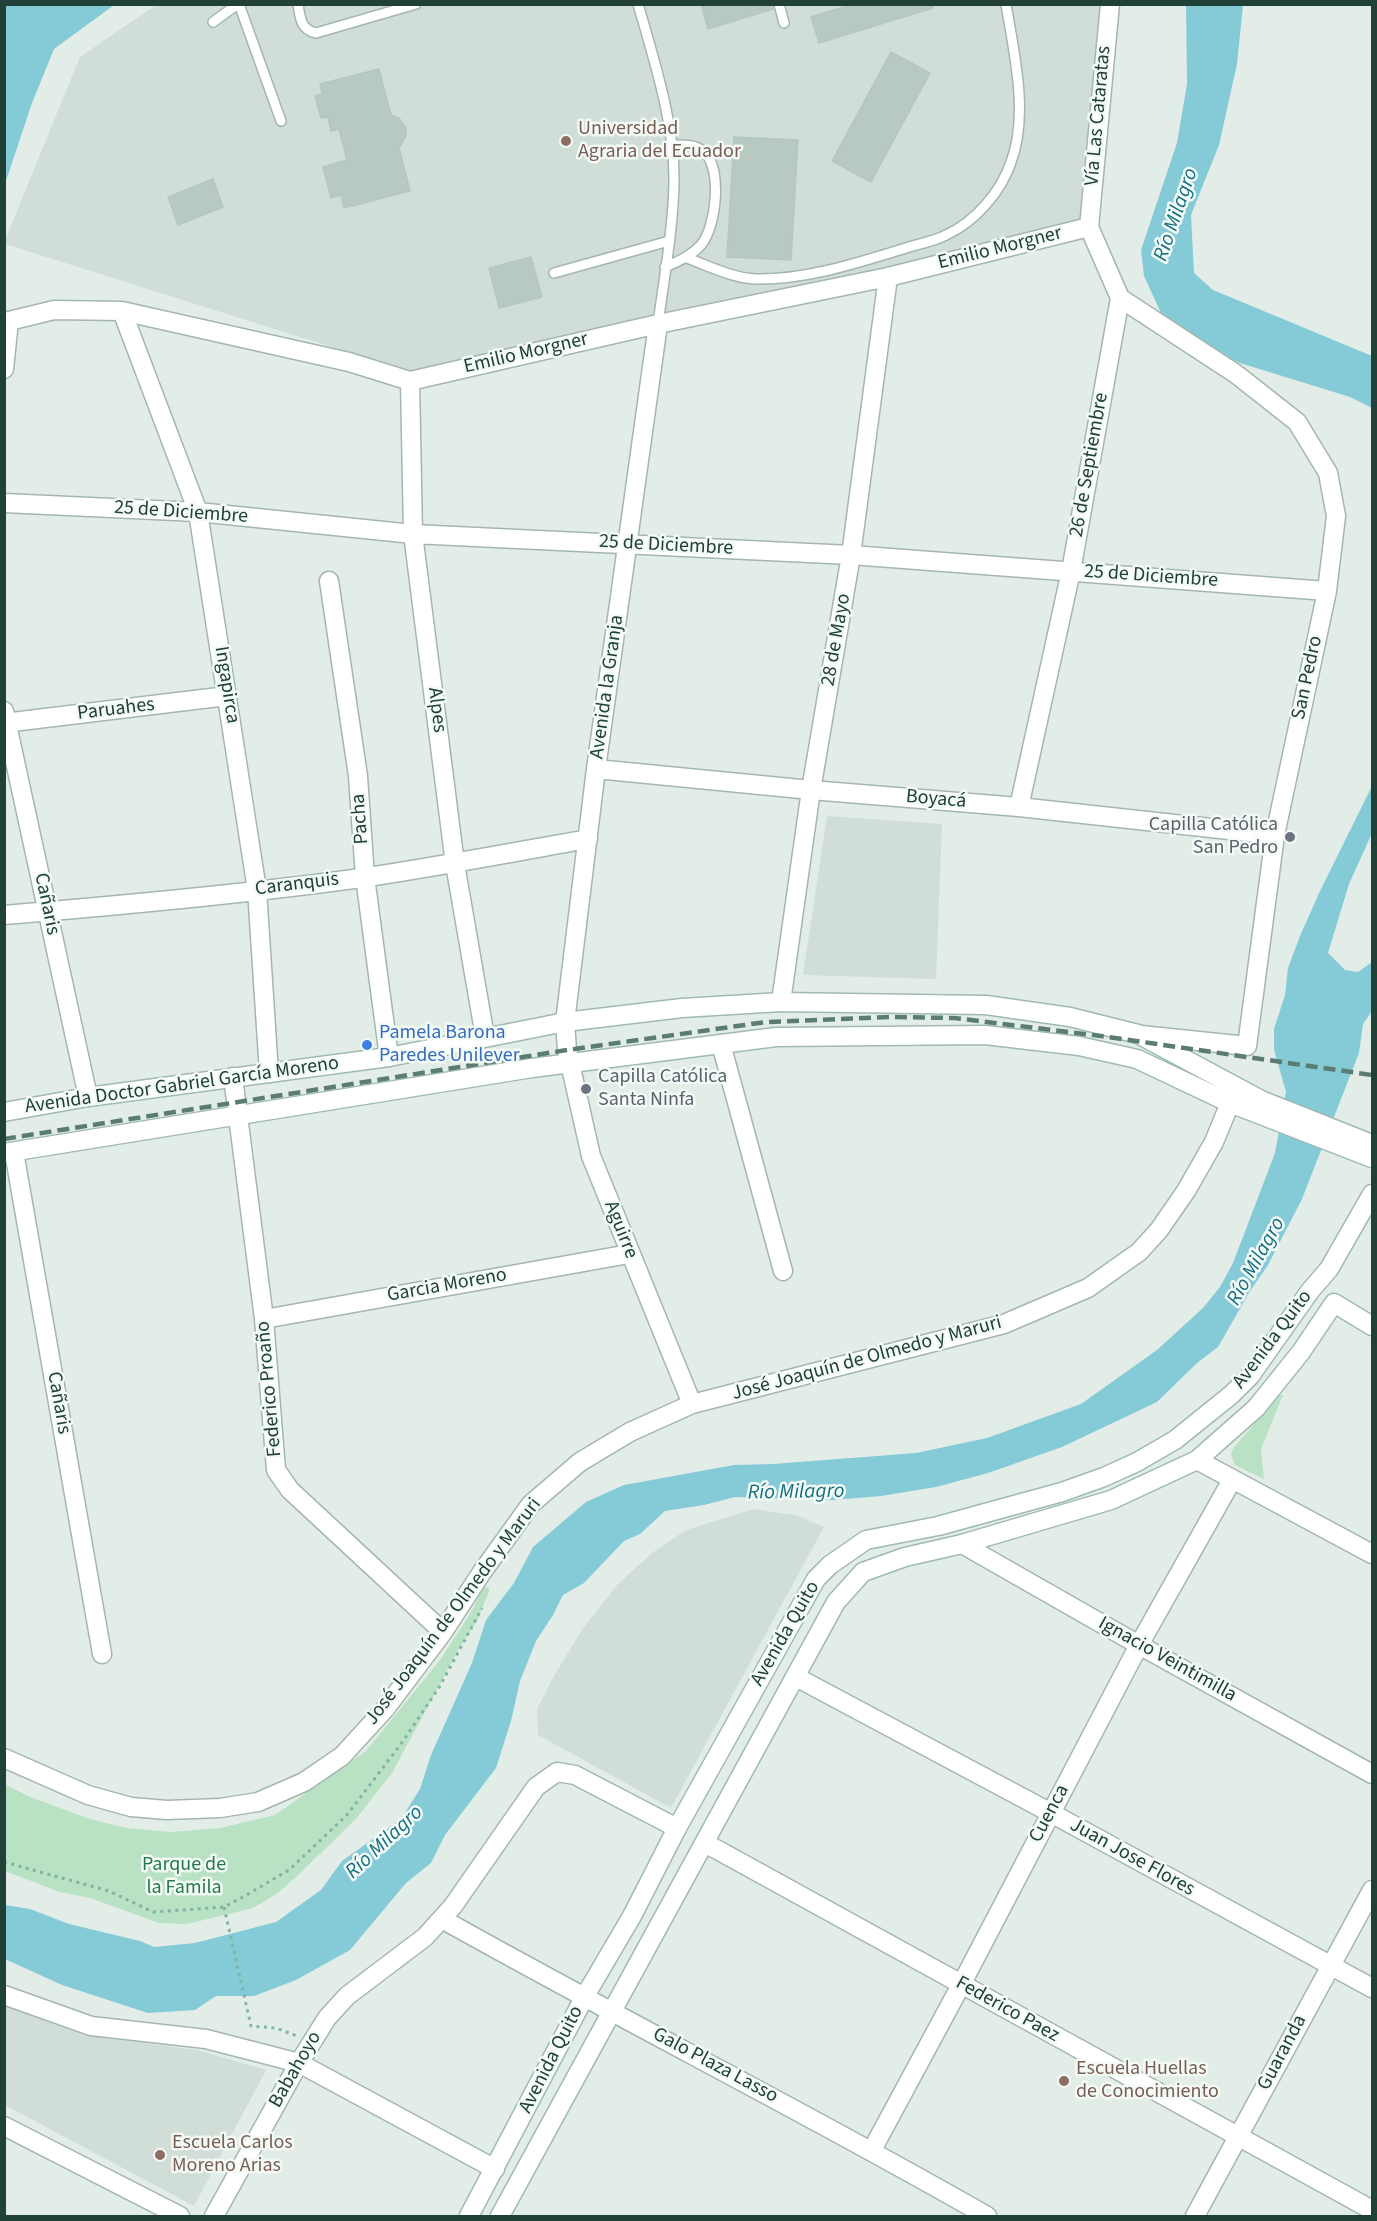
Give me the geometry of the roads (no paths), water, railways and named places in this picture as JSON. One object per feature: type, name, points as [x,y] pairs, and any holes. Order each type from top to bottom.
[{"type":"street","name":"Vía Las Cataratas","points":[[1089,227],[1110,4]]},
{"type":"street","name":"Emilio Morgner","points":[[410,381],[658,324],[888,277],[1089,227]]},
{"type":"street","points":[[1089,227],[1120,298]]},
{"type":"street","name":"28 de Mayo","points":[[781,1002],[811,790],[851,555],[888,277]]},
{"type":"street","name":"26 de Septiembre","points":[[1019,807],[1071,571],[1120,298]]},
{"type":"street","name":"San Pedro","points":[[1120,298],[1236,374],[1297,422],[1328,473],[1336,516],[1327,591],[1275,835],[1247,1046],[1138,1034]]},
{"type":"street","points":[[4,369],[9,321],[54,310],[122,311],[349,362],[410,381]]},
{"type":"street","name":"Ingapirca","points":[[122,311],[198,512],[257,890],[269,1072]]},
{"type":"street","name":"Avenida la Granja","points":[[568,1056],[565,1022],[596,769],[658,324]]},
{"type":"street","name":"Alpes","points":[[410,381],[413,534],[455,864],[485,1037]]},
{"type":"street","name":"25 de Diciembre","points":[[4,503],[198,512],[413,534],[851,555],[1327,591]]},
{"type":"street","name":"Pacha","points":[[329,581],[358,776],[365,877],[389,1057]]},
{"type":"street","name":"Paruahes","points":[[5,719],[227,696]]},
{"type":"street","name":"Cañaris","points":[[5,719],[88,1097]]},
{"type":"street","name":"Boyacá","points":[[596,769],[1019,807],[1275,835]]},
{"type":"street","name":"Caranquis","points":[[4,915],[365,877],[455,864],[588,839]]},
{"type":"street","name":"Avenida Doctor Gabriel García Moreno","points":[[4,1112],[88,1097],[389,1057],[565,1022],[682,1008],[781,1002],[986,1005],[1070,1017],[1138,1034],[1259,1106],[1371,1151]]},
{"type":"street","name":"Avenida Doctor Gabriel García Moreno","points":[[9,1153],[237,1116],[568,1056],[721,1044],[776,1037],[985,1035],[1079,1046],[1137,1059],[1230,1103],[1259,1106]]},
{"type":"street","points":[[721,1044],[783,1271]]},
{"type":"street","name":"Aguirre","points":[[568,1056],[591,1156],[692,1404]]},
{"type":"street","name":"Federico Proaño","points":[[233,1077],[264,1319],[276,1470],[290,1490],[443,1632]]},
{"type":"street","name":"José Joaquín de Olmedo y Maruri","points":[[4,1758],[88,1795],[131,1807],[167,1810],[220,1808],[258,1802],[304,1782],[342,1756],[385,1709],[443,1632],[482,1572],[531,1504],[580,1462],[630,1432],[692,1404],[1004,1324],[1051,1306],[1088,1288],[1139,1251],[1160,1230],[1214,1142],[1230,1103]]},
{"type":"street","name":"Cañaris","points":[[9,1153],[102,1654]]},
{"type":"street","name":"Avenida Quito","points":[[469,2217],[585,1996],[632,1916],[677,1828],[816,1579],[830,1564],[866,1540],[938,1526],[1004,1509],[1104,1477],[1137,1462],[1175,1440],[1231,1395],[1250,1376],[1310,1291],[1329,1269],[1372,1194]]},
{"type":"street","name":"Garcia Moreno","points":[[264,1319],[629,1254]]},
{"type":"street","points":[[1329,1269],[1328,1288],[1334,1303],[1372,1326]]},
{"type":"street","name":"Avenida Quito","points":[[500,2217],[610,2010],[705,1843],[836,1602],[863,1572],[904,1557],[962,1544],[1111,1500],[1197,1460],[1256,1408],[1300,1352],[1334,1303]]},
{"type":"street","points":[[1197,1460],[1372,1554]]},
{"type":"street","name":"Cuenca","points":[[872,2150],[1139,1645],[1232,1480]]},
{"type":"street","name":"Ignacio Veintimilla","points":[[962,1544],[1139,1645],[1372,1773]]},
{"type":"street","name":"Juan Jose Flores","points":[[796,1677],[1372,1988]]},
{"type":"street","name":"Babahoyo","points":[[214,2217],[299,2063],[327,2018],[347,1996],[425,1937],[442,1919],[536,1787],[557,1772],[575,1774],[677,1828]]},
{"type":"street","name":"Federico Paez","points":[[705,1843],[1372,2210]]},
{"type":"street","name":"Guaranda","points":[[1195,2217],[1372,1890]]},
{"type":"street","name":"Galo Plaza Lasso","points":[[442,1919],[872,2150],[987,2217]]},
{"type":"street","points":[[4,1995],[91,2026],[206,2039],[299,2063],[495,2169]]},
{"type":"street","points":[[4,2126],[180,2217]]},
{"type":"lane","points":[[213,22],[238,4],[280,121]]},
{"type":"lane","points":[[298,4],[302,25],[308,31],[316,33],[416,4]]},
{"type":"lane","points":[[638,4],[655,64],[672,145],[674,183],[658,324]]},
{"type":"lane","points":[[780,4],[784,22]]},
{"type":"lane","points":[[687,258],[731,275],[756,279],[802,276],[946,236],[971,219],[998,189],[1012,162],[1019,122],[1017,68],[1006,4]]},
{"type":"lane","points":[[665,267],[687,258],[702,244],[713,220],[716,187],[711,164],[705,152],[693,146],[672,145]]},
{"type":"lane","points":[[554,273],[669,241]]},
{"type":"water","points":[[5,4],[114,5],[54,49],[32,103],[5,184]]},
{"type":"water","name":"Río Milagro","points":[[1186,5],[1243,5],[1237,64],[1219,145],[1191,215],[1194,273],[1213,290],[1372,356],[1372,408],[1350,397],[1240,363],[1207,348],[1161,313],[1144,276],[1141,250],[1177,143],[1187,84]]},
{"type":"water","name":"Río Milagro","points":[[1372,786],[1372,833],[1349,884],[1328,953],[1345,970],[1358,972],[1372,962],[1372,1011],[1363,1024],[1359,1053],[1302,1199],[1268,1265],[1250,1291],[1218,1347],[1197,1363],[1157,1402],[1062,1447],[988,1473],[936,1487],[881,1496],[832,1500],[735,1497],[665,1511],[640,1534],[624,1541],[584,1583],[563,1595],[536,1641],[520,1681],[511,1721],[496,1768],[445,1835],[431,1863],[406,1883],[350,1950],[296,1980],[254,1996],[216,1996],[195,2010],[148,2013],[62,1985],[5,1959],[5,1905],[30,1909],[69,1924],[140,1941],[154,1947],[195,1943],[276,1922],[321,1890],[342,1861],[401,1819],[420,1789],[431,1755],[472,1663],[486,1620],[514,1583],[533,1547],[586,1502],[624,1485],[734,1465],[916,1453],[987,1438],[1081,1404],[1157,1350],[1203,1308],[1220,1287],[1233,1263],[1275,1153],[1286,1092],[1274,1050],[1274,1029],[1285,995],[1288,968],[1320,891]]},
{"type":"railway","points":[[4,1139],[567,1050],[766,1022],[890,1017],[954,1018],[1101,1036],[1372,1075]]},
{"type":"place","name":"Universidad Agraria del Ecuador","points":[[566,141]]},
{"type":"place","name":"Capilla Católica San Pedro","points":[[1290,837]]},
{"type":"place","name":"Pamela Barona Paredes Unilever","points":[[367,1045]]},
{"type":"place","name":"Capilla Católica Santa Ninfa","points":[[586,1089]]},
{"type":"place","name":"Escuela Huellas de Conocimiento","points":[[1064,2081]]},
{"type":"place","name":"Escuela Carlos Moreno Arias","points":[[160,2155]]},
{"type":"park label","name":"Parque de la Famila","points":[[184,1878]]}]
